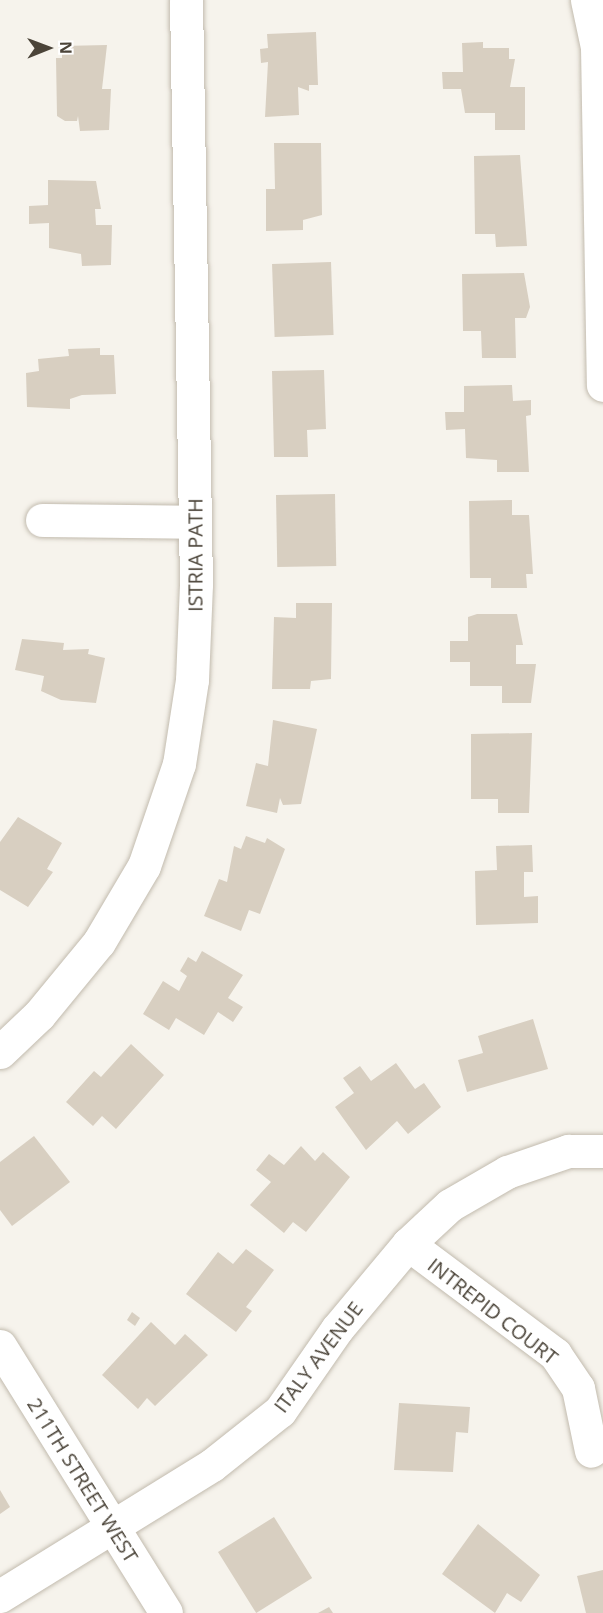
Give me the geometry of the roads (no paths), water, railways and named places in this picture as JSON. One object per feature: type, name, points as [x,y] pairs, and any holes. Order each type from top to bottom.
[{"type":"street","name":"ISTRIA PATH","points":[[0,1052],[39,1015],[99,942],[144,866],[179,764],[192,680],[195,522],[186,0]]},
{"type":"street","points":[[587,0],[597,47],[603,385]]},
{"type":"street","points":[[42,520],[195,522]]},
{"type":"street","name":"ITALY AVENUE","points":[[0,1596],[212,1465],[280,1411],[337,1329],[408,1244],[450,1205],[507,1173],[568,1151],[603,1151]]},
{"type":"street","name":"INTREPID COURT","points":[[408,1244],[555,1354],[578,1388],[591,1451]]},
{"type":"street","name":"211TH STREET WEST","points":[[0,1346],[166,1613]]}]
